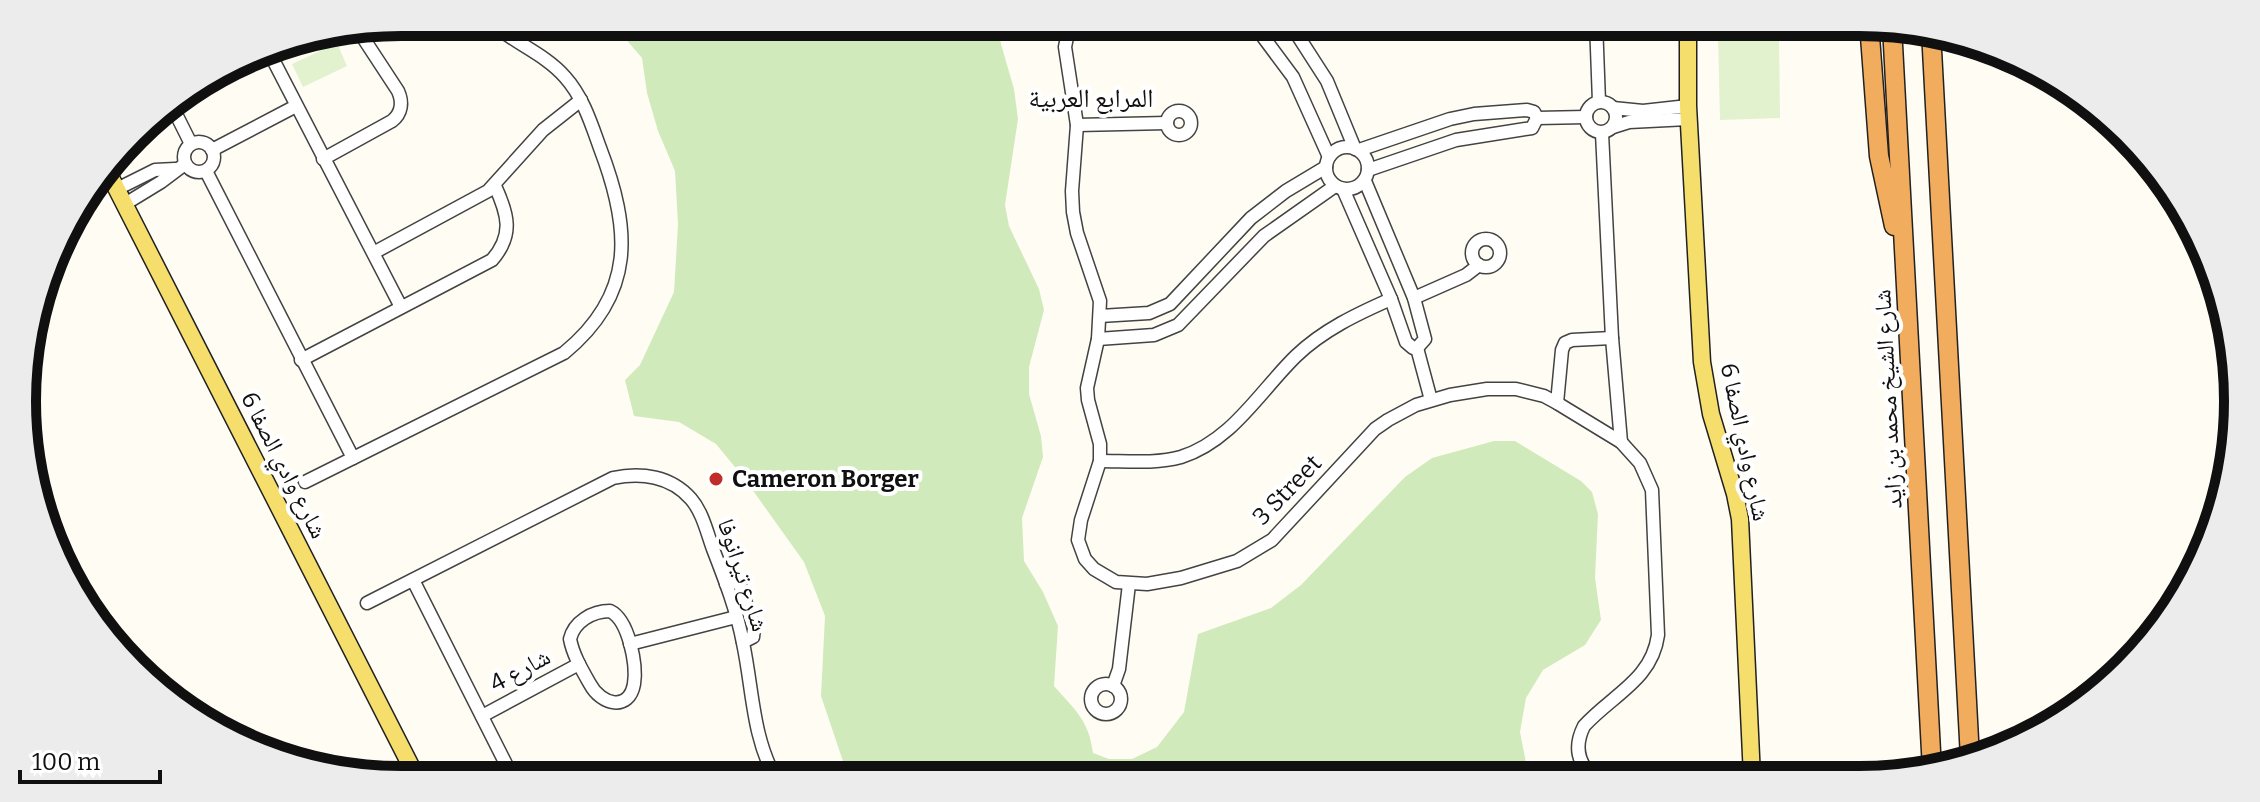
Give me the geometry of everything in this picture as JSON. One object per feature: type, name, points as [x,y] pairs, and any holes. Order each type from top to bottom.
[{"type":"highway","points":[[1870,36],[1879,156],[1905,275]]},
{"type":"highway","name":"شارع الشيخ محمد بن زايد","points":[[1893,38],[1931,759]]},
{"type":"highway","points":[[1932,43],[1970,749]]},
{"type":"main road","name":"شارع وادي الصفا 6","points":[[1688,36],[1688,113],[1702,362],[1711,414],[1740,519],[1751,766]]},
{"type":"main road","name":"شارع وادي الصفا 6","points":[[111,179],[411,766]]},
{"type":"street","points":[[305,482],[564,353],[586,335],[604,312],[616,287],[621,257],[621,229],[608,169],[581,100],[555,66],[511,36]]},
{"type":"street","points":[[1070,36],[1065,47],[1077,125],[1073,212],[1084,254],[1097,286],[1100,316],[1087,388],[1100,444],[1100,461],[1079,530],[1080,550],[1085,559],[1104,576],[1129,584],[1119,669],[1113,686]]},
{"type":"street","points":[[1262,36],[1293,77],[1328,162],[1327,174],[1339,188],[1391,299],[1406,342],[1417,348]]},
{"type":"street","points":[[1298,36],[1327,81],[1357,150],[1366,159],[1366,176],[1414,298],[1425,339],[1417,348]]},
{"type":"street","points":[[1597,36],[1599,102]]},
{"type":"street","points":[[323,159],[392,121],[400,111],[401,97],[363,38]]},
{"type":"street","points":[[276,58],[296,106],[375,252],[401,307]]},
{"type":"street","points":[[375,252],[495,186],[543,130],[581,100]]},
{"type":"street","points":[[1599,102],[1634,116],[1688,113]]},
{"type":"street","points":[[1599,102],[1588,108],[1586,117],[1589,127],[1608,130],[1634,116]]},
{"type":"street","points":[[212,150],[296,106]]},
{"type":"street","points":[[1613,108],[1616,117],[1608,130],[1612,338],[1621,442]]},
{"type":"street","points":[[1100,316],[1141,315],[1170,304],[1251,218],[1328,162],[1340,148],[1357,150],[1474,114],[1527,110],[1534,112],[1537,118]]},
{"type":"street","points":[[176,114],[191,144]]},
{"type":"street","points":[[1537,118],[1586,117]]},
{"type":"street","points":[[1098,339],[1154,335],[1178,325],[1264,236],[1339,188],[1355,188],[1366,176],[1456,140],[1532,128],[1537,118]]},
{"type":"street","points":[[1077,125],[1167,123]]},
{"type":"street","points":[[191,144],[203,143],[212,150],[213,161],[206,171]]},
{"type":"street","points":[[121,197],[142,194],[166,179],[180,166],[191,144]]},
{"type":"street","points":[[121,197],[134,180],[155,170],[180,166],[192,171],[206,171]]},
{"type":"street","points":[[206,171],[353,458]]},
{"type":"street","points":[[134,180],[142,194]]},
{"type":"street","points":[[301,360],[483,267],[500,252],[505,242],[508,219],[495,186]]},
{"type":"street","points":[[1414,298],[1466,275],[1479,265]]},
{"type":"street","points":[[1100,461],[1172,459],[1196,450],[1244,415],[1297,356],[1321,335],[1391,299]]},
{"type":"street","points":[[1557,403],[1565,343],[1612,338]]},
{"type":"street","points":[[1417,348],[1431,400]]},
{"type":"street","name":"3 Street","points":[[1129,584],[1181,578],[1250,555],[1272,540],[1375,429],[1402,412],[1431,400],[1468,392],[1503,388],[1530,392],[1557,403],[1621,442],[1640,463],[1652,490],[1656,649],[1643,674],[1593,716],[1578,737],[1580,760],[1585,766]]},
{"type":"street","name":"شارع تيرانوفا","points":[[367,603],[600,483],[627,474],[669,482],[690,498],[698,509],[726,584],[743,642],[756,728],[770,766]]},
{"type":"street","points":[[413,580],[507,766]]},
{"type":"street","points":[[726,584],[736,582],[740,585],[754,628],[753,637],[743,642]]},
{"type":"street","points":[[598,612],[615,614],[624,624],[630,644],[632,691],[620,701],[612,703],[599,698],[579,664],[571,645],[571,632],[579,622],[598,612]]},
{"type":"street","points":[[630,644],[736,617]]},
{"type":"street","name":"شارع 4","points":[[482,716],[579,664]]},
{"type":"green space","points":[[623,36],[1000,36],[1014,89],[1018,119],[1005,205],[1009,226],[1039,289],[1044,310],[1029,367],[1029,394],[1041,436],[1043,457],[1022,518],[1024,561],[1043,592],[1058,626],[1054,686],[1084,724],[1093,753],[1109,759],[1132,759],[1157,747],[1184,712],[1198,634],[1271,608],[1301,585],[1405,477],[1432,458],[1494,441],[1515,441],[1581,481],[1592,492],[1598,514],[1595,578],[1601,620],[1585,645],[1543,670],[1526,698],[1520,732],[1527,766],[845,766],[821,696],[825,616],[804,562],[716,444],[679,422],[634,416],[625,380],[640,365],[674,292],[678,224],[675,171],[658,131],[647,93],[642,58]]},
{"type":"green space","points":[[1718,36],[1779,36],[1780,118],[1720,120]]},
{"type":"green space","points":[[337,43],[347,66],[303,87],[292,64]]},
{"type":"place","name":"Cameron Borger","points":[[716,479]]},
{"type":"district","name":"المرابع العربية","points":[[1091,98]]}]
